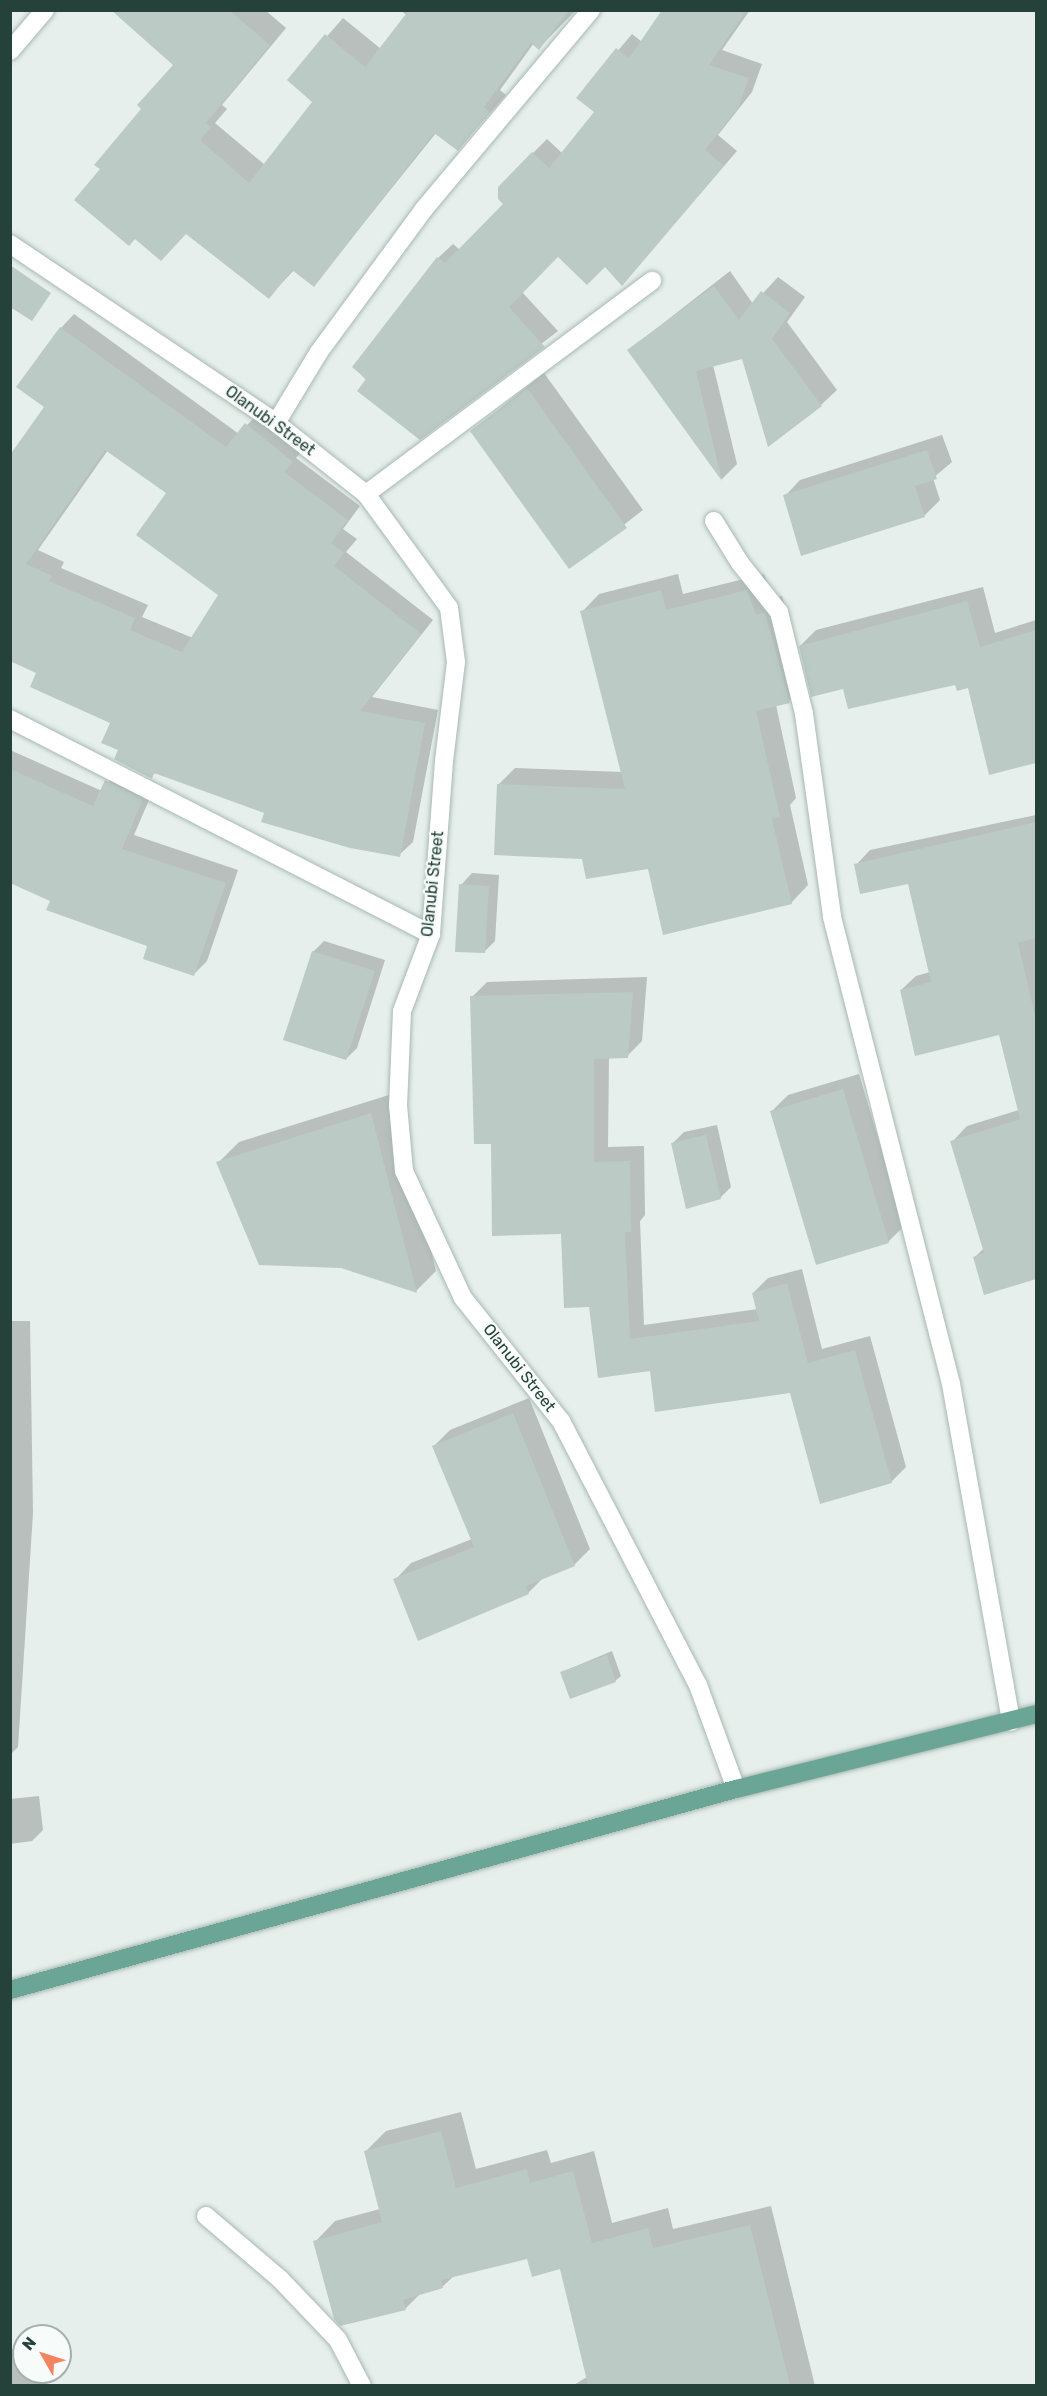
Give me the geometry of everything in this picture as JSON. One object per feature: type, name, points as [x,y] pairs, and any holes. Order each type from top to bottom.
[{"type":"main road","points":[[10,1990],[736,1789],[1036,1714]]},
{"type":"street","points":[[10,51],[45,10]]},
{"type":"street","points":[[276,423],[319,352],[424,209],[591,10]]},
{"type":"street","name":"Olanubi Street","points":[[10,244],[276,423],[366,494],[450,608],[456,662],[444,761],[431,934],[402,1011],[398,1105],[404,1171],[463,1298],[561,1421],[698,1685],[736,1789]]},
{"type":"street","points":[[366,494],[652,281]]},
{"type":"street","points":[[714,521],[740,563],[778,612],[804,714],[832,917],[951,1384],[1011,1722]]},
{"type":"street","points":[[10,719],[431,934]]},
{"type":"street","points":[[206,2216],[280,2279],[338,2340],[362,2385]]},
{"type":"building","points":[[111,10],[229,10],[270,45],[206,123],[211,127],[200,140],[249,183],[312,102],[287,80],[325,34],[365,67],[409,10],[569,10],[539,50],[531,43],[484,107],[490,112],[458,151],[434,133],[314,287],[292,270],[269,299],[186,234],[161,261],[135,239],[129,246],[74,200],[100,169],[94,165],[141,109],[137,105],[173,65]]},
{"type":"building","points":[[662,10],[747,10],[709,65],[749,78],[738,108],[705,150],[724,166],[622,286],[605,267],[587,285],[558,257],[509,307],[545,347],[420,440],[357,391],[366,379],[352,367],[437,257],[445,263],[503,204],[498,199],[498,187],[532,152],[549,168],[594,112],[576,98],[616,48],[629,58]]},
{"type":"building","points":[[10,265],[51,293],[32,321],[10,307]]},
{"type":"building","points":[[714,286],[739,320],[761,291],[790,313],[772,339],[822,406],[768,447],[742,359],[696,371],[722,481],[627,350]]},
{"type":"building","points":[[60,327],[226,447],[245,423],[293,462],[284,472],[348,520],[331,543],[344,553],[334,566],[421,634],[360,711],[425,723],[400,857],[350,848],[261,822],[264,813],[154,773],[152,779],[114,759],[118,750],[101,743],[110,723],[30,687],[36,673],[10,661],[10,455],[44,407],[16,387]],"holes":[[[105,450],[166,493],[136,535],[218,595],[182,652],[130,630],[135,618],[49,581],[52,576],[26,564]]]},
{"type":"building","points":[[527,388],[627,528],[569,569],[470,431]]},
{"type":"building","points":[[927,450],[937,479],[915,486],[925,517],[801,556],[783,495]]},
{"type":"building","points":[[661,590],[666,610],[747,590],[756,615],[765,613],[790,703],[756,711],[780,817],[772,819],[792,904],[663,935],[648,869],[586,879],[582,859],[494,855],[497,784],[625,789],[580,611]]},
{"type":"building","points":[[967,601],[980,647],[1036,630],[1036,763],[989,775],[968,688],[957,691],[955,685],[848,709],[843,689],[811,697],[799,646]]},
{"type":"building","points":[[10,769],[93,806],[105,780],[143,799],[122,849],[226,883],[194,976],[143,959],[147,946],[46,910],[50,901],[10,883]]},
{"type":"building","points":[[1036,822],[1036,938],[1018,943],[1036,1020],[1036,1279],[984,1295],[973,1257],[984,1253],[950,1141],[1020,1119],[999,1035],[915,1056],[900,990],[931,982],[908,884],[860,894],[854,864]]},
{"type":"building","points":[[459,884],[489,886],[485,953],[455,952]]},
{"type":"building","points":[[312,951],[375,971],[346,1060],[283,1040]]},
{"type":"building","points":[[633,992],[628,1058],[594,1059],[594,1162],[630,1161],[631,1232],[625,1232],[630,1339],[759,1321],[752,1293],[787,1283],[808,1363],[855,1350],[892,1483],[820,1504],[790,1393],[655,1412],[650,1371],[598,1378],[589,1307],[564,1308],[561,1234],[492,1236],[491,1144],[474,1144],[470,996]]},
{"type":"building","points":[[843,1089],[889,1243],[816,1265],[770,1111]]},
{"type":"building","points":[[371,1113],[417,1293],[341,1268],[259,1265],[216,1162]]},
{"type":"building","points":[[706,1135],[721,1199],[686,1209],[671,1143]]},
{"type":"building","points":[[513,1413],[575,1566],[526,1586],[529,1594],[418,1641],[393,1579],[474,1547],[432,1446]]},
{"type":"building","points":[[607,1655],[616,1682],[570,1699],[560,1672]]},
{"type":"building","points":[[441,2131],[456,2188],[527,2169],[530,2183],[573,2171],[592,2243],[648,2228],[653,2248],[750,2225],[790,2385],[588,2385],[560,2269],[532,2277],[527,2259],[441,2280],[443,2288],[403,2300],[406,2310],[340,2326],[334,2319],[313,2241],[382,2222],[364,2151]]}]
